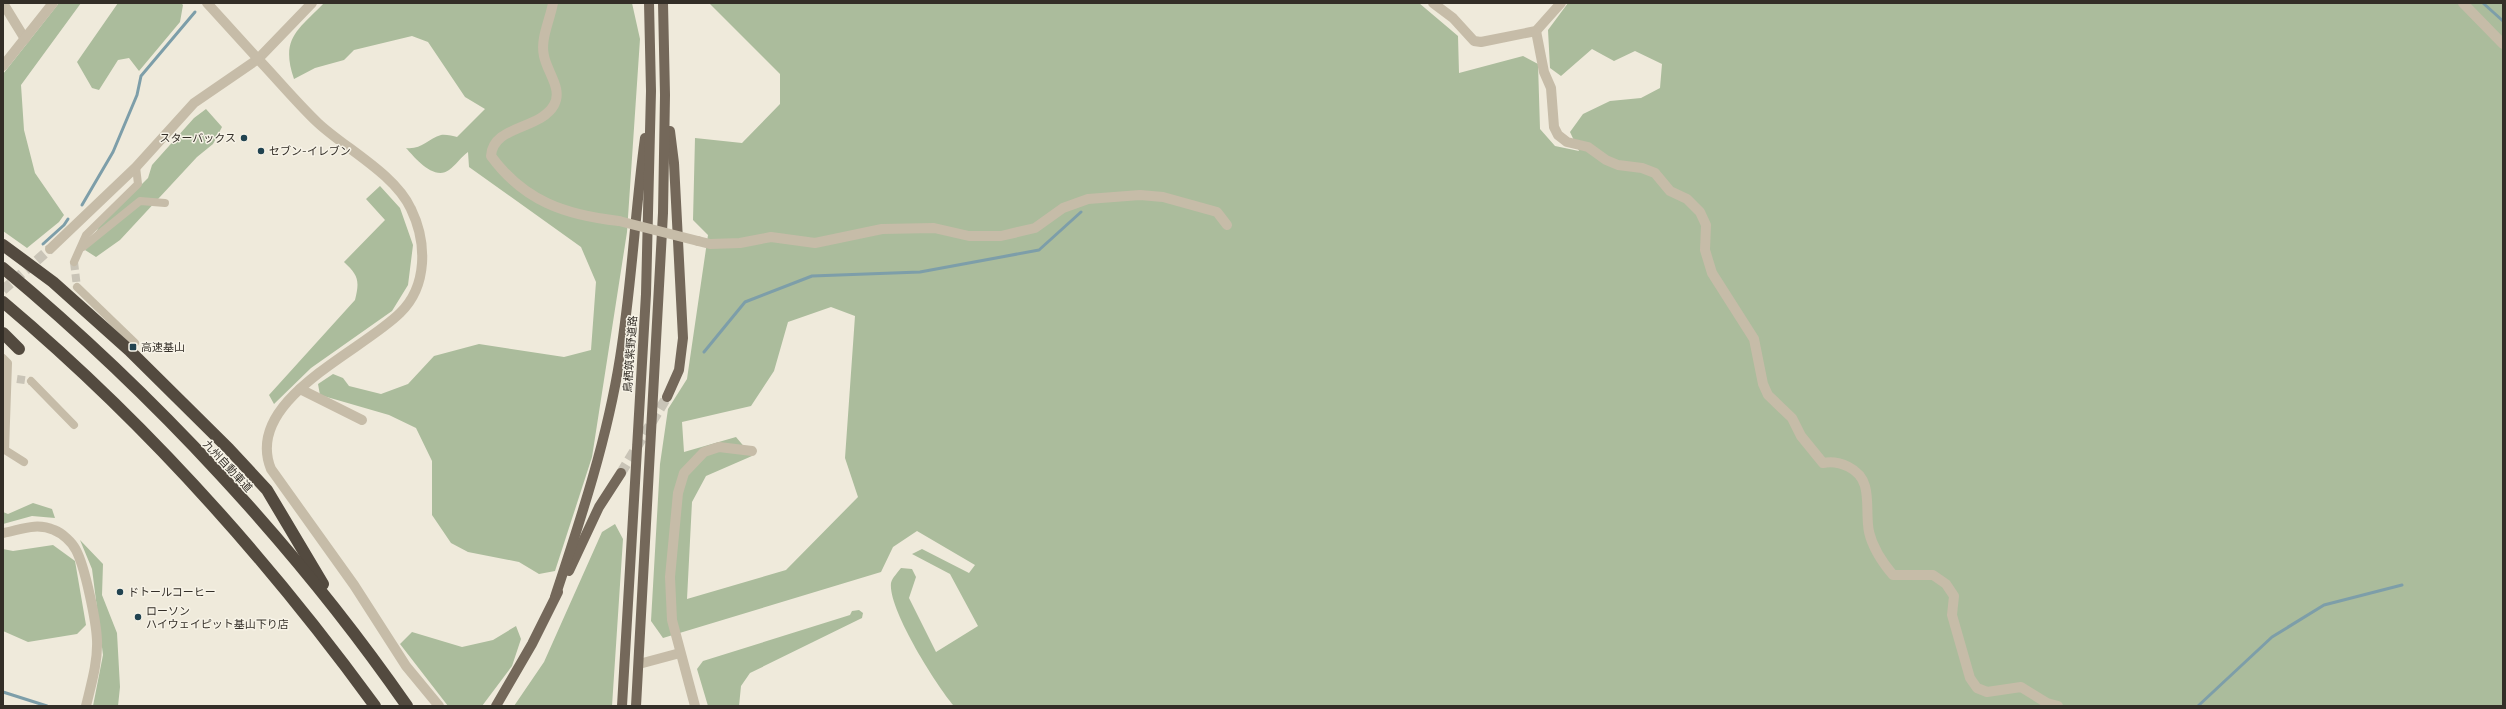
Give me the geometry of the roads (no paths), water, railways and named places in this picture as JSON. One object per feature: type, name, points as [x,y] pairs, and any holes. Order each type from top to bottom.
[{"type":"highway","points":[[3,245],[53,282],[129,350],[267,490],[346,623]]},
{"type":"highway","name":"九州自動車道","points":[[3,268],[130,382],[272,532],[346,623],[407,706]]},
{"type":"highway","points":[[3,302],[74,363],[173,463],[247,544],[375,706]]},
{"type":"highway","points":[[3,334],[19,349]]},
{"type":"main road","name":"鳥栖筑紫野道路","points":[[622,706],[646,294],[651,91],[649,3]]},
{"type":"main road","points":[[636,706],[663,213],[665,61],[663,3]]},
{"type":"main road","points":[[555,597],[594,480],[620,359],[633,268],[641,167],[651,91]]},
{"type":"main road","points":[[665,96],[674,163],[683,338],[679,370],[667,396]]},
{"type":"main road","points":[[496,706],[532,644],[600,507],[621,473]]},
{"type":"street","points":[[3,3],[25,39]]},
{"type":"street","points":[[3,66],[53,3]]},
{"type":"street","points":[[207,3],[318,123],[394,184],[411,208],[419,230],[423,256],[418,287],[401,313],[300,389],[276,415],[268,435],[267,458],[271,469],[354,585],[406,666],[438,706]]},
{"type":"street","points":[[50,249],[136,167],[194,103],[258,59],[312,3]]},
{"type":"street","points":[[553,3],[543,41],[543,56],[556,89],[557,96],[554,106],[529,125],[505,135],[498,140],[492,147],[491,156],[516,185],[544,204],[561,210],[619,220],[710,244],[740,243],[771,237],[815,243],[882,228],[934,228],[968,236],[1001,236],[1035,228],[1063,208],[1088,199],[1140,195],[1163,197],[1217,212],[1227,225]]},
{"type":"street","points":[[1433,3],[1453,18],[1474,41],[1480,42],[1536,31],[1561,3]]},
{"type":"street","points":[[2463,3],[2503,44]]},
{"type":"street","points":[[1536,31],[1544,72],[1551,88],[1554,127],[1558,135],[1567,142],[1588,147],[1606,160],[1618,166],[1642,168],[1655,173],[1670,191],[1687,199],[1700,212],[1706,225],[1705,250],[1712,273],[1754,339],[1763,384],[1768,395],[1792,418],[1801,436],[1823,463],[1832,461],[1849,466],[1865,485],[1869,532],[1881,561],[1893,575],[1933,575],[1946,584],[1954,596],[1952,615],[1970,678],[1977,688],[1987,692],[2021,687],[2047,703],[2058,706]]},
{"type":"street","points":[[74,262],[86,235],[138,184],[136,167]]},
{"type":"street","points":[[79,250],[114,220],[140,201],[166,203]]},
{"type":"street","points":[[77,287],[135,342]]},
{"type":"street","points":[[3,358],[8,362],[5,450],[24,462]]},
{"type":"street","points":[[8,378],[17,380]]},
{"type":"street","points":[[31,381],[74,425]]},
{"type":"street","points":[[300,389],[362,420]]},
{"type":"street","points":[[695,706],[672,620],[670,577],[678,493],[684,473],[704,452],[719,447],[752,451]]},
{"type":"street","points":[[3,534],[38,526],[54,530],[66,538],[76,548],[83,566],[97,639],[94,672],[86,706]]},
{"type":"street","points":[[638,664],[680,653]]},
{"type":"waterway","points":[[2483,3],[2503,21]]},
{"type":"waterway","points":[[82,205],[113,152],[137,95],[141,76],[195,12]]},
{"type":"waterway","points":[[704,352],[745,302],[812,276],[920,272],[1039,250],[1081,212]]},
{"type":"waterway","points":[[43,244],[64,225],[68,219]]},
{"type":"waterway","points":[[2198,706],[2272,637],[2324,605],[2402,585]]},
{"type":"waterway","points":[[3,692],[47,706]]},
{"type":"tunnel","points":[[3,290],[50,249]]},
{"type":"tunnel","points":[[74,262],[77,287]]},
{"type":"tunnel","points":[[17,379],[31,381]]},
{"type":"tunnel","points":[[621,473],[667,397]]},
{"type":"place","name":"スターバックス","points":[[244,138]]},
{"type":"place","name":"セブン-イレブン","points":[[261,151]]},
{"type":"place","name":"高速基山","points":[[133,347]]},
{"type":"place","name":"ドトールコーヒー","points":[[120,592]]},
{"type":"place","name":"ローソン ハイウェイピット基山下り店","points":[[138,617]]}]
